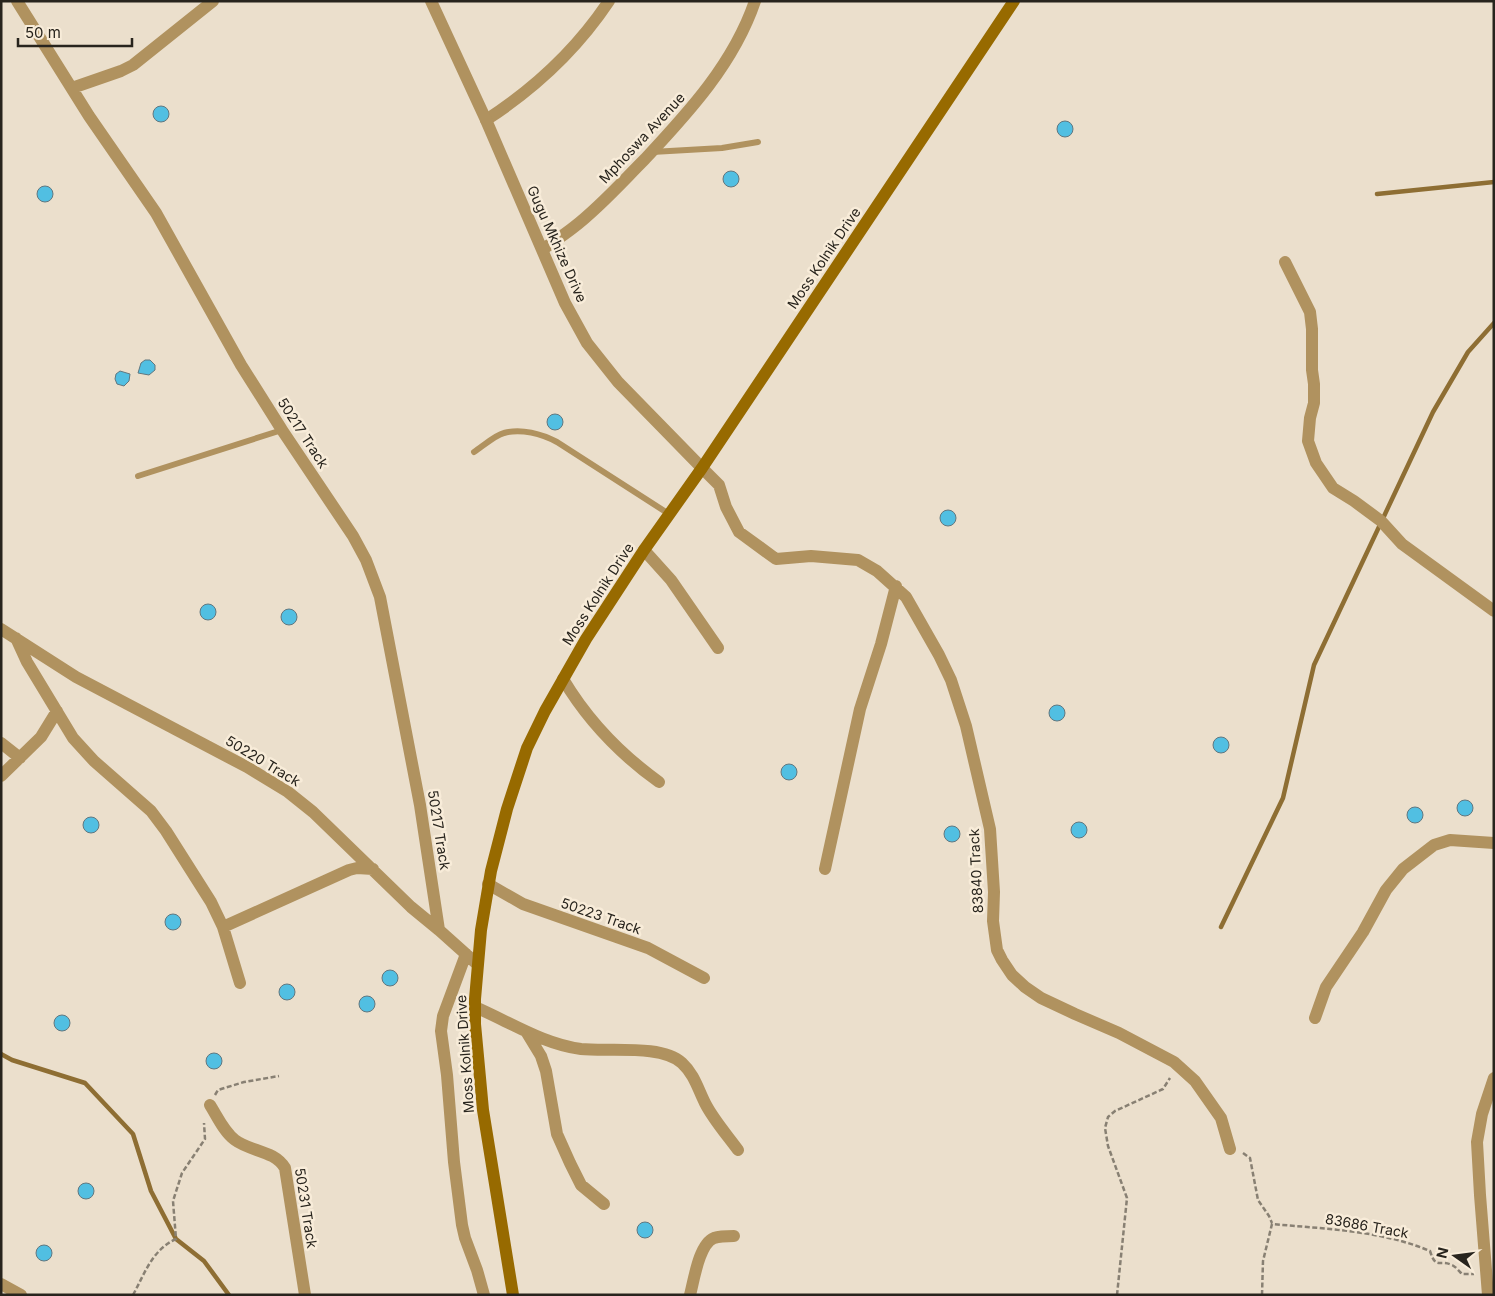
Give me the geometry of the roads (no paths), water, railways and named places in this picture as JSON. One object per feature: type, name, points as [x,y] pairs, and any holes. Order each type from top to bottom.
[{"type":"main road","name":"Moss Kolnik Drive","points":[[513,1295],[483,1110],[475,1007],[477,964],[488,884],[503,824],[527,748],[545,711],[586,639],[644,550],[702,468],[1014,1]]},
{"type":"street","name":"50217 Track","points":[[17,1],[27,7],[72,88],[156,213],[241,365],[353,536],[366,560],[380,597],[420,805],[440,930]]},
{"type":"street","points":[[72,88],[121,72],[133,65],[213,1]]},
{"type":"street","name":"Gugu Mkhize Drive","points":[[432,1],[543,249],[565,303],[587,343],[618,382],[702,468]]},
{"type":"street","points":[[486,120],[514,102],[556,63],[588,30],[609,1]]},
{"type":"street","name":"Mphoswa Avenue","points":[[543,249],[574,227],[616,189],[686,116],[724,64],[740,36],[755,1]]},
{"type":"street","points":[[1285,262],[1310,312],[1314,403],[1310,418],[1308,441],[1316,463],[1333,488],[1381,521],[1402,544],[1494,611]]},
{"type":"street","name":"83840 Track","points":[[702,468],[719,485],[726,507],[739,532],[776,559],[810,556],[858,560],[877,571],[896,586],[906,597],[914,608],[951,680],[966,726],[990,829],[994,892],[993,921],[997,950],[1002,960],[1019,981],[1041,998],[1120,1033],[1174,1062],[1195,1081],[1221,1118],[1230,1149]]},
{"type":"street","points":[[644,550],[671,580],[718,648]]},
{"type":"street","points":[[825,869],[860,709],[881,644],[896,586]]},
{"type":"street","name":"50220 Track","points":[[1,629],[76,677],[279,786],[313,812],[411,907],[440,930],[477,964]]},
{"type":"street","points":[[16,638],[27,662],[73,738],[94,762],[151,811],[166,831],[210,902],[223,927],[240,983]]},
{"type":"street","points":[[563,679],[575,700],[616,748],[659,782]]},
{"type":"street","points":[[1,776],[41,738],[57,711]]},
{"type":"street","points":[[1,743],[20,758]]},
{"type":"street","points":[[1315,1018],[1326,987],[1362,932],[1386,890],[1403,869],[1434,845],[1450,840],[1494,843]]},
{"type":"street","points":[[223,927],[348,870],[357,868],[373,869]]},
{"type":"street","name":"50223 Track","points":[[488,884],[522,904],[648,948],[704,978]]},
{"type":"street","points":[[466,954],[441,1024],[441,1032],[462,1225],[484,1295]]},
{"type":"street","points":[[475,1007],[526,1032],[560,1045],[583,1049],[659,1053],[673,1056],[690,1073],[705,1103],[738,1150]]},
{"type":"street","points":[[526,1032],[541,1056],[546,1071],[557,1134],[582,1185],[604,1204]]},
{"type":"street","points":[[1488,1295],[1477,1142],[1482,1114],[1494,1078]]},
{"type":"street","name":"50231 Track","points":[[210,1105],[226,1131],[234,1140],[245,1146],[272,1155],[286,1168],[305,1295]]},
{"type":"street","points":[[690,1295],[705,1246],[714,1238],[734,1236]]},
{"type":"street","points":[[1,1284],[21,1295]]},
{"type":"lane","points":[[650,152],[722,148],[758,142]]},
{"type":"lane","points":[[138,476],[282,430]]},
{"type":"lane","points":[[474,452],[503,433],[522,432],[545,436],[669,514]]},
{"type":"waterway","points":[[1377,194],[1494,182]]},
{"type":"waterway","points":[[1221,927],[1283,798],[1314,665],[1433,412],[1468,352],[1494,323]]},
{"type":"waterway","points":[[1,1054],[12,1060],[85,1083],[133,1134],[151,1191],[176,1239],[204,1261],[229,1295]]}]
